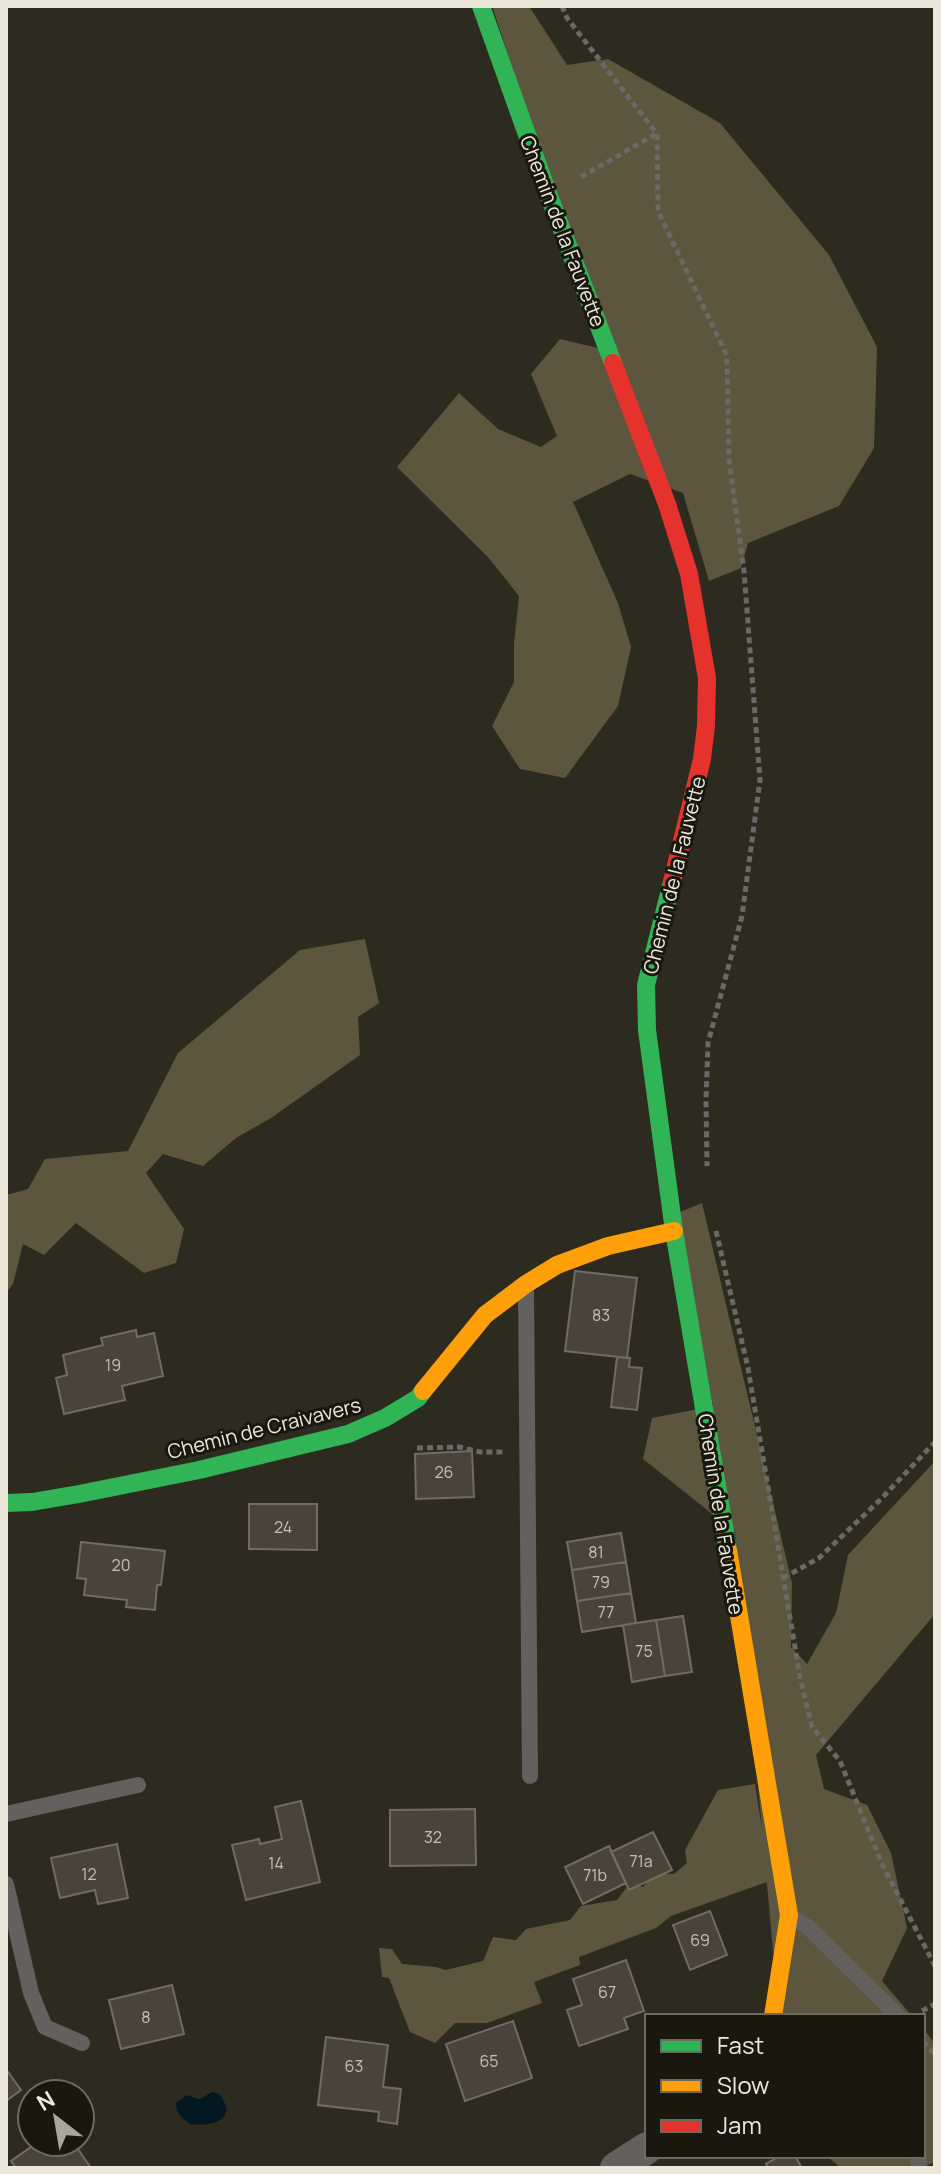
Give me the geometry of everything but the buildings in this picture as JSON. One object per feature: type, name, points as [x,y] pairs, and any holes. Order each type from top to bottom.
[{"type":"street","name":"Chemin de la Fauvette","points":[[481,6],[549,196],[667,504],[689,574],[707,678],[702,759],[646,985],[647,1030],[674,1231],[789,1915],[773,2014]]},
{"type":"street","name":"Chemin de Craivavers","points":[[6,1503],[32,1502],[199,1470],[348,1434],[385,1418],[418,1398],[485,1315],[526,1284],[557,1265],[608,1246],[674,1231]]},
{"type":"street","points":[[616,2168],[645,2149]]},
{"type":"lane","points":[[526,1284],[530,1776]]},
{"type":"lane","points":[[6,1814],[138,1785]]},
{"type":"lane","points":[[6,1884],[31,1993],[45,2027],[82,2043]]},
{"type":"lane","points":[[789,1915],[808,1927],[896,2014]]},
{"type":"path","points":[[562,6],[567,18],[657,134],[658,211],[727,356],[729,460],[744,571],[760,780],[742,916],[708,1043],[708,1179]]},
{"type":"path","points":[[549,196],[657,134]]},
{"type":"path","points":[[715,1223],[748,1368],[800,1677],[812,1727],[840,1761],[882,1864],[935,1966]]},
{"type":"path","points":[[783,1578],[819,1558],[935,1442]]},
{"type":"path","points":[[417,1448],[528,1451]]},
{"type":"shaded area","points":[[492,6],[529,6],[567,65],[608,59],[720,123],[829,255],[877,347],[874,448],[839,506],[748,543],[741,568],[709,581],[683,493],[630,474],[573,502],[618,603],[631,647],[618,706],[565,778],[520,769],[492,726],[514,682],[519,596],[488,557],[397,467],[459,393],[498,429],[541,447],[557,436],[531,374],[560,339],[606,350]]},
{"type":"shaded area","points":[[365,939],[379,1003],[358,1017],[360,1055],[271,1118],[236,1138],[203,1166],[163,1154],[146,1173],[184,1229],[176,1263],[144,1273],[76,1223],[44,1255],[23,1244],[13,1284],[6,1293],[6,1195],[28,1189],[45,1159],[128,1151],[178,1053],[300,950]]},
{"type":"shaded area","points":[[702,1203],[792,1583],[791,1647],[807,1664],[836,1613],[848,1555],[935,1461],[935,1614],[816,1755],[824,1789],[867,1805],[891,1853],[907,1928],[882,1981],[910,2014],[779,2014],[735,1532],[643,1459],[652,1418],[713,1406],[678,1213]]},
{"type":"shaded area","points":[[755,1784],[770,1881],[671,1916],[656,1928],[579,1957],[580,1965],[534,1982],[542,2003],[487,2023],[455,2023],[435,2043],[410,2032],[389,1978],[382,1977],[379,1948],[392,1949],[402,1964],[446,1970],[483,1961],[493,1937],[516,1940],[526,1929],[570,1920],[581,1906],[617,1900],[630,1883],[643,1887],[654,1873],[674,1874],[687,1863],[685,1850],[718,1790]]},
{"type":"shaded area","points":[[925,2031],[935,2044],[935,2162],[921,2168],[841,2168],[829,2158],[925,2158]]},
{"type":"water","points":[[212,2092],[219,2094],[225,2103],[225,2116],[221,2120],[198,2125],[190,2124],[181,2117],[176,2103],[186,2095],[200,2099]]},
{"type":"traffic: fast","points":[[481,6],[613,363]]},
{"type":"traffic: fast","points":[[672,882],[646,985],[647,1030],[674,1231],[728,1550]]},
{"type":"traffic: fast","points":[[6,1503],[79,1494],[199,1470],[348,1434],[385,1418],[418,1398],[423,1391]]},
{"type":"traffic: slow","points":[[423,1391],[485,1315],[526,1284],[557,1265],[608,1246],[674,1231]]},
{"type":"traffic: slow","points":[[728,1550],[789,1915],[773,2014]]},
{"type":"traffic: jam","points":[[613,363],[667,504],[689,574],[707,678],[702,759],[672,882]]}]
